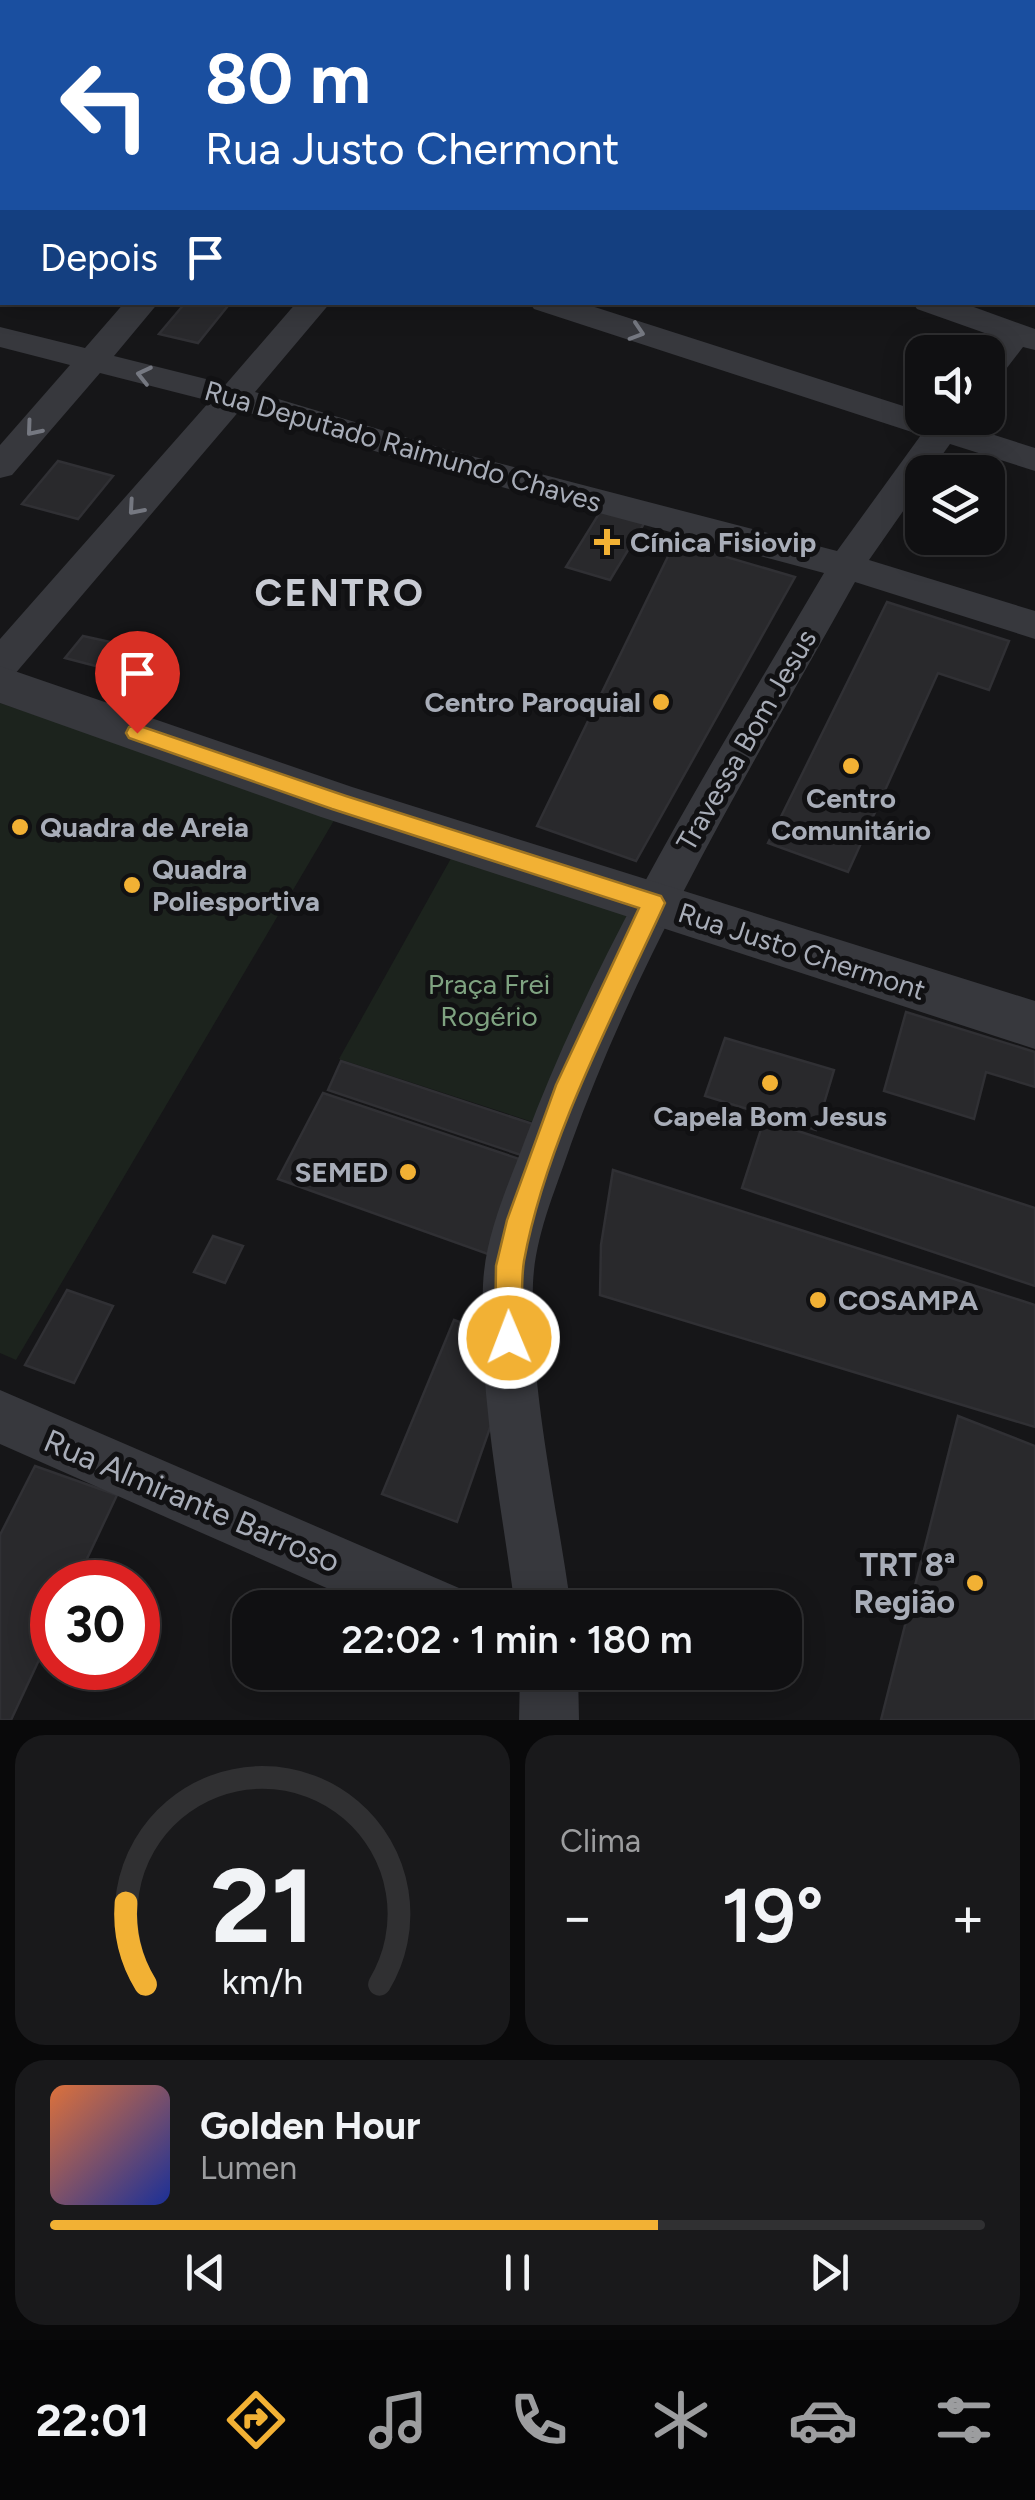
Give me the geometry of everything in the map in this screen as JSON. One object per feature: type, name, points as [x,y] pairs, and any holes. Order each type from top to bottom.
[{"type":"street","points":[[0,467],[140,305]]},
{"type":"street","points":[[0,665],[312,305]]},
{"type":"street","points":[[554,305],[905,410]]},
{"type":"street","points":[[936,305],[1026,337],[1005,355]]},
{"type":"street","name":"Rua Deputado Raimundo Chaves","points":[[0,336],[232,396],[439,459],[846,566],[1035,625]]},
{"type":"street","name":"Travessa Bom Jesus","points":[[540,1590],[510,1362],[510,1266],[520,1220],[569,1085],[653,903],[846,566],[939,435]]},
{"type":"street","points":[[976,435],[1035,460]]},
{"type":"street","name":"Rua Justo Chermont","points":[[0,684],[340,803],[1035,1025]]},
{"type":"street","name":"Rua Almirante Barroso","points":[[0,1418],[397,1590]]},
{"type":"street","points":[[549,1690],[549,1720]]},
{"type":"green space","points":[[0,703],[336,817],[16,1360],[0,1353]]},
{"type":"green space","name":"Praça Frei Rogério","points":[[454,853],[642,917],[542,1125],[339,1059]]},
{"type":"building","points":[[183,305],[229,305],[198,343],[159,334]]},
{"type":"building","points":[[58,461],[113,476],[78,519],[22,504]]},
{"type":"building","name":"Cínica Fisiovip","points":[[605,504],[648,517],[610,580],[566,567]]},
{"type":"building","name":"Centro Paroquial","points":[[675,542],[795,577],[636,861],[537,826]]},
{"type":"building","name":"Centro Comunitário","points":[[887,602],[1009,641],[989,690],[938,673],[848,872],[768,843]]},
{"type":"building","points":[[83,636],[115,643],[96,666],[65,658]]},
{"type":"building","points":[[906,1012],[1035,1052],[1035,1087],[986,1072],[974,1119],[884,1091]]},
{"type":"building","name":"Capela Bom Jesus","points":[[725,1038],[834,1070],[816,1130],[705,1096]]},
{"type":"building","points":[[341,1061],[548,1129],[536,1160],[328,1090]]},
{"type":"building","name":"SEMED","points":[[323,1093],[537,1165],[499,1258],[278,1179]]},
{"type":"building","points":[[764,1120],[1035,1208],[1035,1286],[742,1188]]},
{"type":"building","name":"COSAMPA","points":[[613,1170],[1035,1305],[1035,1427],[600,1295],[601,1245]]},
{"type":"building","points":[[213,1236],[243,1246],[225,1283],[194,1272]]},
{"type":"building","points":[[67,1290],[113,1306],[74,1383],[25,1365]]},
{"type":"building","points":[[454,1320],[496,1335],[481,1375],[505,1385],[457,1522],[382,1494]]},
{"type":"building","name":"TRT 8ª Região","points":[[958,1416],[1035,1446],[1035,1720],[881,1720]]},
{"type":"building","points":[[35,1466],[117,1495],[86,1560],[30,1560],[30,1679],[11,1720],[0,1720],[0,1535]]},
{"type":"place","name":"Cínica Fisiovip","points":[[607,542]]},
{"type":"place","name":"Centro Paroquial","points":[[661,702]]},
{"type":"place","name":"Centro Comunitário","points":[[851,766]]},
{"type":"place","name":"Quadra de Areia","points":[[20,827]]},
{"type":"place","name":"Quadra Poliesportiva","points":[[132,885]]},
{"type":"place","name":"Capela Bom Jesus","points":[[770,1083]]},
{"type":"place","name":"SEMED","points":[[408,1172]]},
{"type":"place","name":"COSAMPA","points":[[818,1300]]},
{"type":"place","name":"TRT 8ª Região","points":[[975,1583]]},
{"type":"district","name":"CENTRO","points":[[340,593]]},
{"type":"route","points":[[137,733],[653,903],[569,1085],[520,1220],[508,1281],[509,1338]]}]
